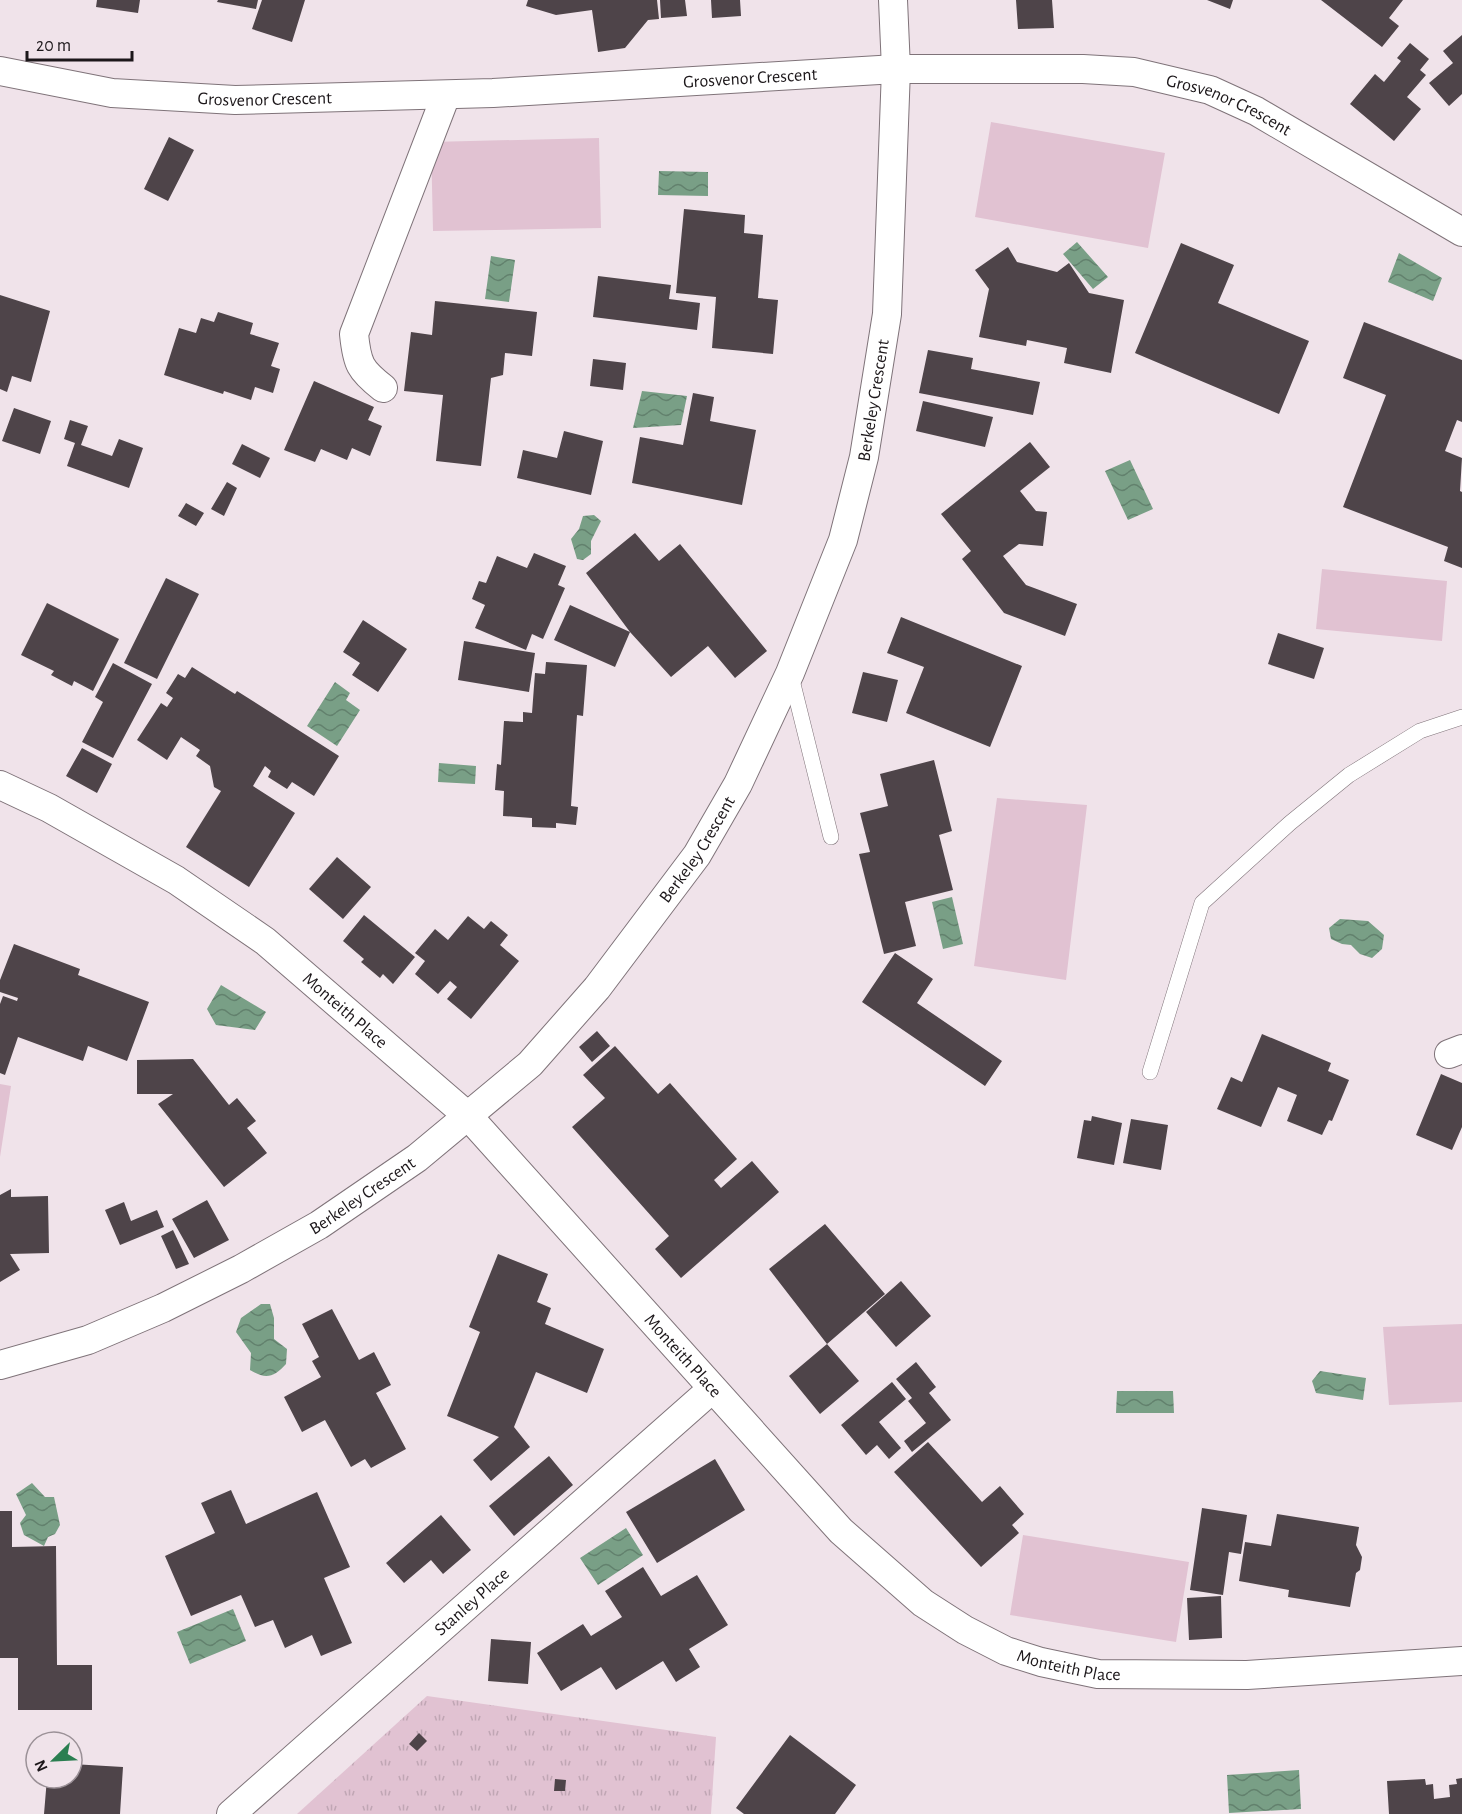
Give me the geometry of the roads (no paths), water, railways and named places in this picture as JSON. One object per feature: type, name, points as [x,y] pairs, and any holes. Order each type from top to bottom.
[{"type":"street","name":"Berkeley Crescent","points":[[0,1365],[88,1340],[163,1308],[241,1269],[319,1225],[417,1158],[530,1064],[597,988],[697,855],[738,784],[790,673],[843,540],[864,457],[876,398],[887,314],[896,69],[893,0]]},
{"type":"street","name":"Grosvenor Crescent","points":[[0,70],[112,93],[235,100],[446,95],[896,69],[1083,69],[1134,72],[1210,90],[1256,111],[1462,232]]},
{"type":"street","points":[[383,388],[362,371],[356,355],[354,334],[446,95]]},
{"type":"street","name":"Monteith Place","points":[[0,785],[49,808],[176,880],[265,942],[469,1117],[841,1531],[922,1603],[965,1630],[1006,1650],[1041,1662],[1098,1674],[1247,1675],[1462,1661]]},
{"type":"street","name":"Stanley Place","points":[[231,1814],[712,1389]]},
{"type":"lane","points":[[790,673],[831,837]]},
{"type":"lane","points":[[1150,1072],[1202,903],[1290,823],[1349,775],[1420,731],[1462,717]]},
{"type":"water","points":[[659,171],[708,172],[708,196],[658,195]]},
{"type":"water","points":[[1077,242],[1108,277],[1093,289],[1063,254]]},
{"type":"water","points":[[1399,253],[1442,278],[1433,301],[1388,282]]},
{"type":"water","points":[[491,256],[515,260],[509,302],[485,299]]},
{"type":"water","points":[[642,391],[687,396],[681,425],[633,428]]},
{"type":"water","points":[[1130,460],[1153,509],[1128,520],[1105,471]]},
{"type":"water","points":[[594,515],[601,521],[591,541],[591,554],[583,560],[577,559],[571,539],[579,529],[583,516]]},
{"type":"water","points":[[335,682],[350,693],[346,700],[360,710],[337,746],[307,726]]},
{"type":"water","points":[[439,763],[476,766],[475,784],[438,782]]},
{"type":"water","points":[[952,897],[963,944],[943,949],[932,902]]},
{"type":"water","points":[[1340,919],[1368,921],[1384,935],[1382,949],[1372,958],[1360,954],[1351,945],[1331,939],[1329,928]]},
{"type":"water","points":[[221,985],[266,1012],[255,1030],[216,1025],[207,1009]]},
{"type":"water","points":[[261,1304],[270,1304],[274,1318],[274,1339],[287,1349],[286,1364],[270,1376],[250,1370],[251,1353],[236,1332],[241,1318]]},
{"type":"water","points":[[1320,1371],[1366,1378],[1363,1400],[1316,1393],[1312,1381]]},
{"type":"water","points":[[1117,1391],[1173,1391],[1174,1413],[1116,1413]]},
{"type":"water","points":[[32,1483],[45,1497],[54,1497],[60,1525],[55,1534],[48,1537],[44,1546],[24,1535],[20,1523],[26,1515],[16,1494]]},
{"type":"water","points":[[626,1528],[643,1555],[598,1585],[580,1558]]},
{"type":"water","points":[[233,1609],[246,1641],[190,1664],[177,1632]]},
{"type":"water","points":[[1299,1770],[1301,1809],[1229,1813],[1227,1775]]}]
